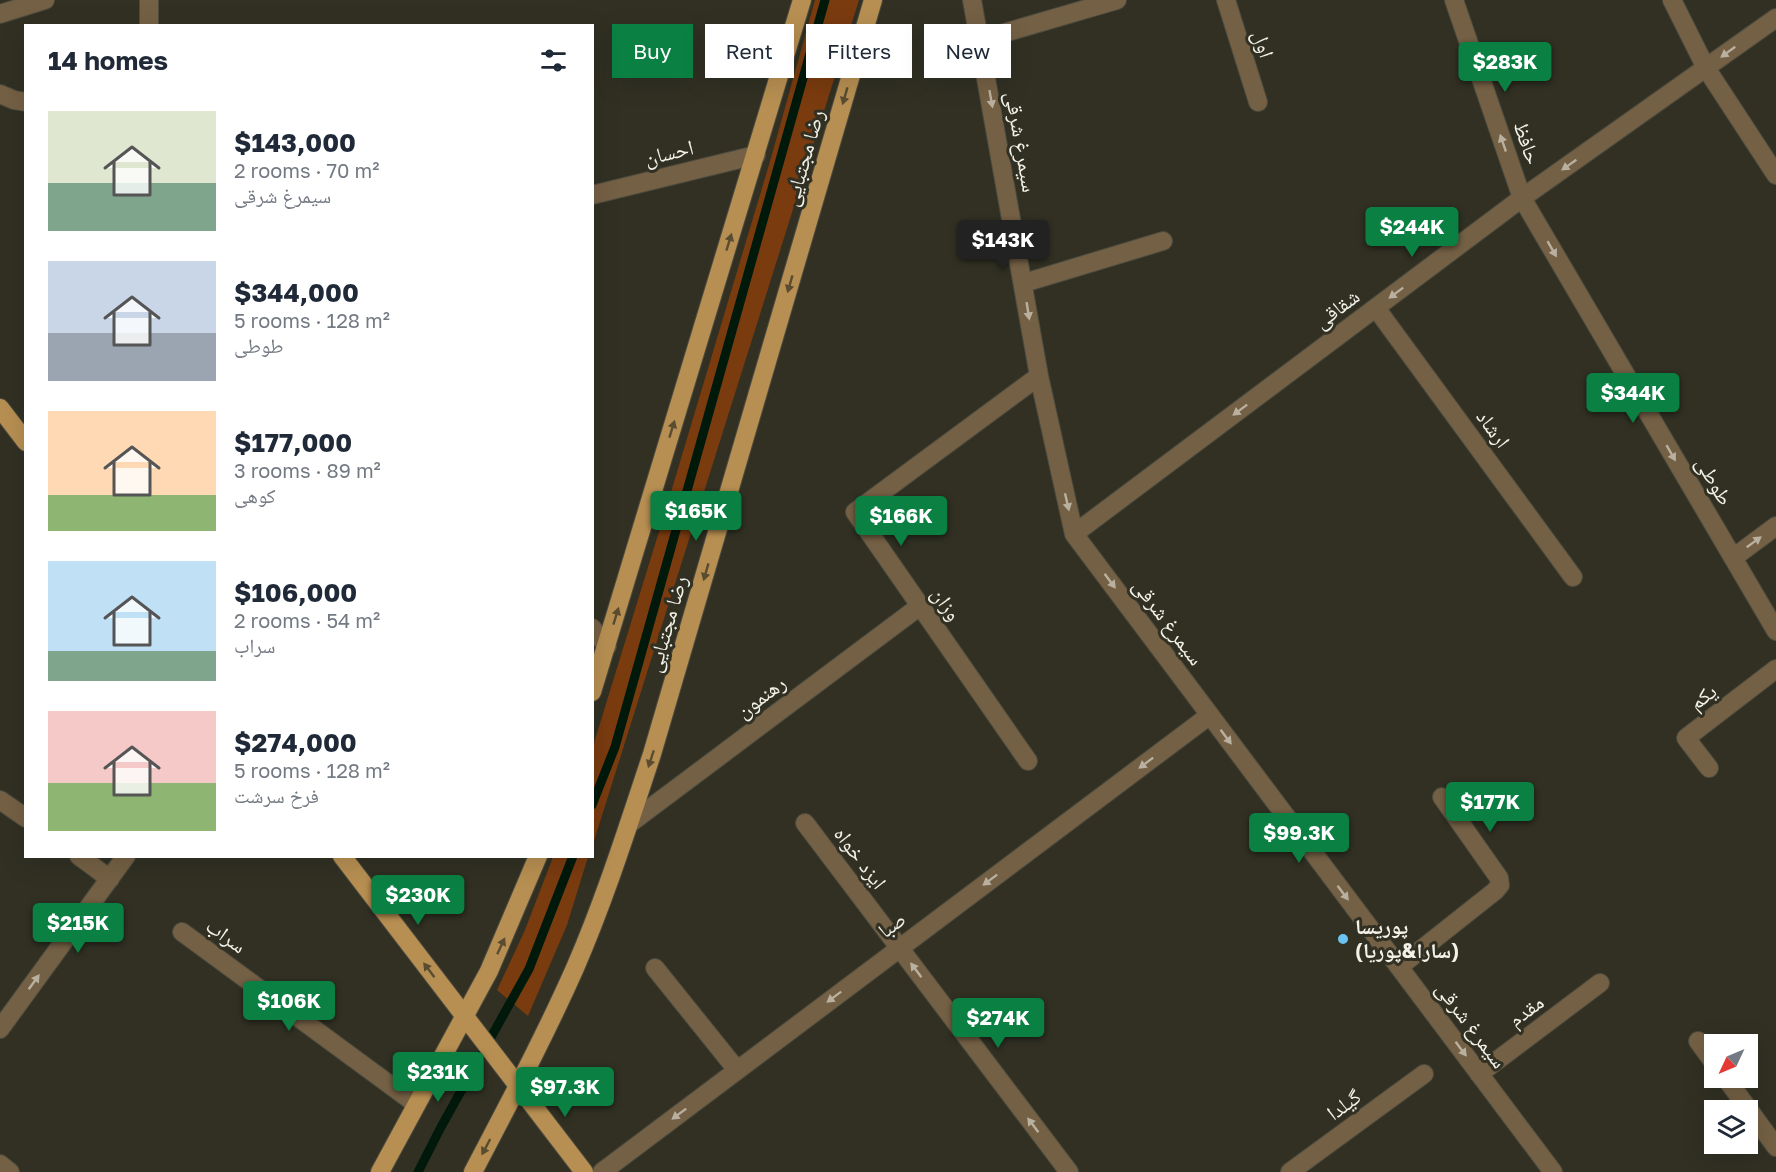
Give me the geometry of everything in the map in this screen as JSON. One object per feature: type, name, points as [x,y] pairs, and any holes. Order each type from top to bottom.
[{"type":"main road","points":[[594,686],[802,0]]},
{"type":"main road","name":"رضا مجتبایی","points":[[473,1172],[576,966],[610,880],[652,754],[873,0]]},
{"type":"main road","points":[[0,408],[24,438]]},
{"type":"main road","points":[[344,858],[584,1172]]},
{"type":"main road","points":[[380,1172],[505,938],[537,858]]},
{"type":"street","points":[[0,14],[45,0]]},
{"type":"street","points":[[149,0],[149,24]]},
{"type":"street","name":"سیمرغ شرقی","points":[[972,0],[977,24]]},
{"type":"street","points":[[1011,31],[1117,0]]},
{"type":"street","name":"اول","points":[[1226,0],[1258,102]]},
{"type":"street","name":"حافظ","points":[[1454,0],[1522,198]]},
{"type":"street","points":[[1672,0],[1706,68],[1776,175]]},
{"type":"street","name":"شقاقی","points":[[1074,534],[1522,198],[1776,18]]},
{"type":"street","name":"سیمرغ شرقی","points":[[987,78],[1039,376],[1074,534],[1553,1172]]},
{"type":"street","points":[[0,94],[24,102]]},
{"type":"street","name":"احسان","points":[[594,195],[756,155]]},
{"type":"street","name":"طوطی","points":[[1522,198],[1776,631]]},
{"type":"street","points":[[1024,283],[1163,241]]},
{"type":"street","name":"ارشاد","points":[[1376,308],[1573,577]]},
{"type":"street","name":"وزان","points":[[1028,762],[855,512],[1039,376]]},
{"type":"street","points":[[1733,558],[1776,526]]},
{"type":"street","name":"رهنمون","points":[[629,824],[920,606]]},
{"type":"street","points":[[594,630],[607,646]]},
{"type":"street","name":"یکم","points":[[1709,768],[1686,738],[1776,669]]},
{"type":"street","name":"صبا","points":[[602,1172],[1209,715]]},
{"type":"street","points":[[1399,967],[1500,885],[1499,878],[1442,797]]},
{"type":"street","points":[[0,800],[24,817]]},
{"type":"street","name":"ایزد خواه","points":[[805,823],[1068,1172]]},
{"type":"street","points":[[82,858],[110,879]]},
{"type":"street","points":[[0,1029],[125,858]]},
{"type":"street","name":"سراب","points":[[182,932],[416,1104]]},
{"type":"street","points":[[655,968],[737,1070]]},
{"type":"street","name":"مقدم","points":[[1479,1074],[1600,983]]},
{"type":"street","points":[[1698,1041],[1704,1049]]},
{"type":"street","name":"گیلدا","points":[[1290,1172],[1424,1074]]},
{"type":"street","points":[[1733,1088],[1776,1147]]},
{"type":"street","points":[[0,1164],[10,1172]]},
{"type":"shaded area","points":[[815,0],[859,0],[851,24],[808,24]]},
{"type":"shaded area","points":[[806,32],[806,78],[834,78],[594,841],[594,743],[771,158]]},
{"type":"shaded area","points":[[553,858],[588,858],[567,925],[528,1016],[497,990],[525,930]]},
{"type":"waterway","points":[[594,800],[615,747],[825,0]]},
{"type":"waterway","points":[[418,1172],[529,969],[572,858]]},
{"type":"place","name":"پوریسا (سارا&پوریا)","points":[[1343,939]]}]
